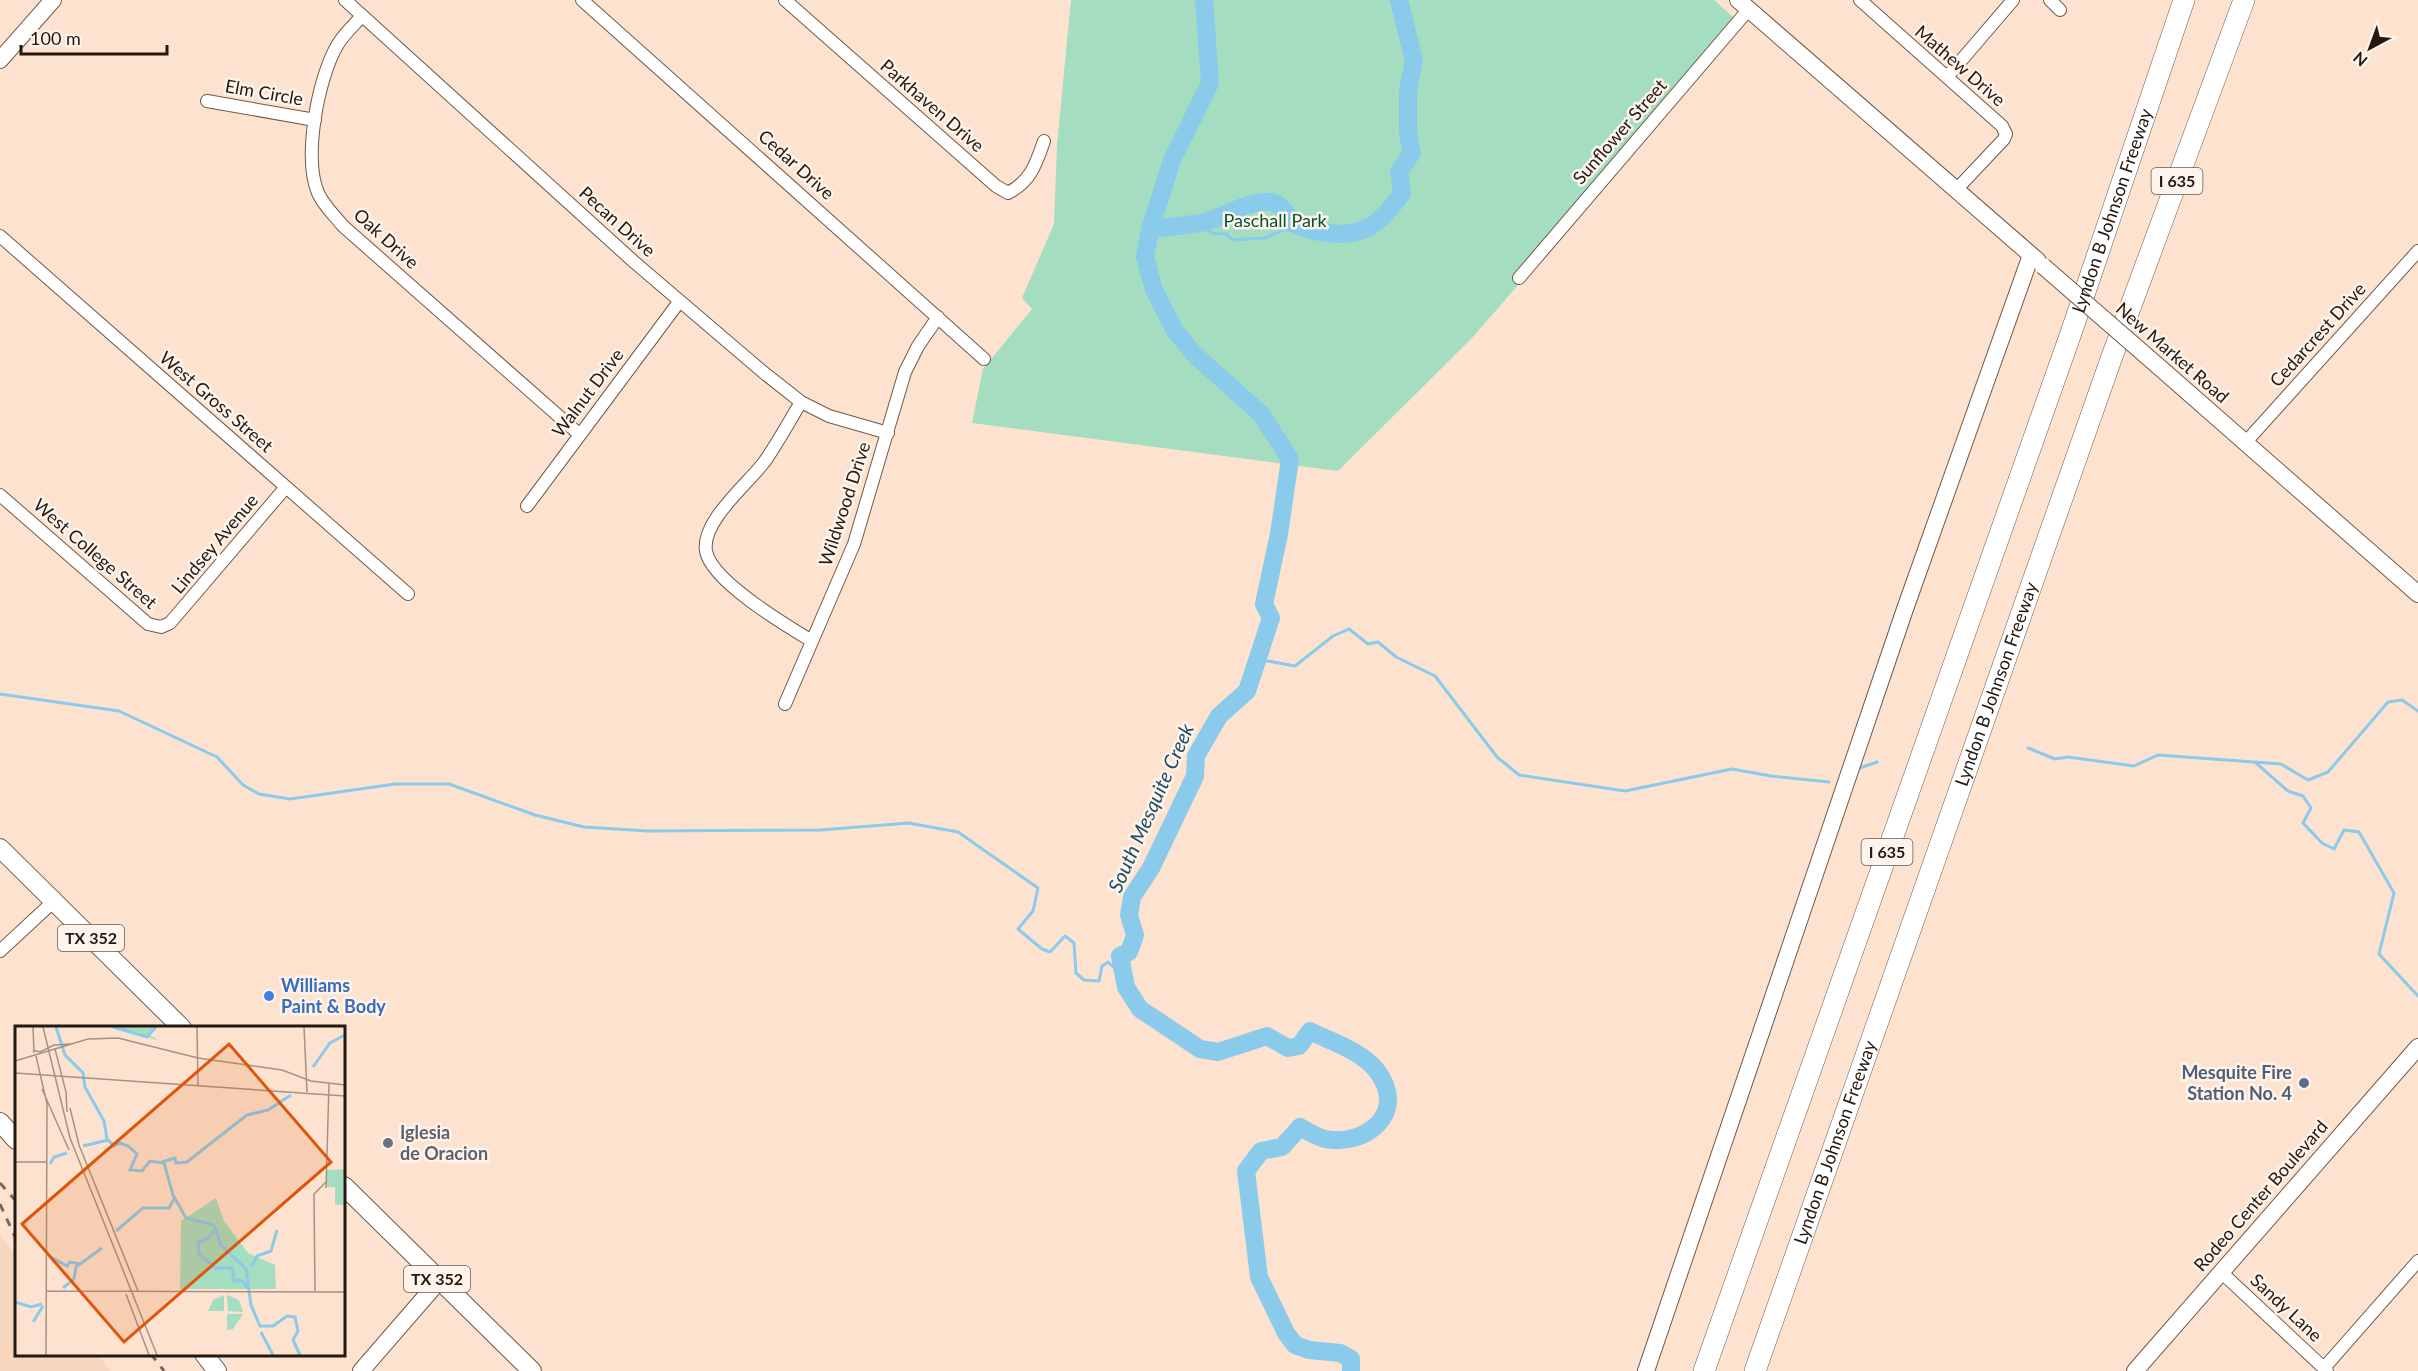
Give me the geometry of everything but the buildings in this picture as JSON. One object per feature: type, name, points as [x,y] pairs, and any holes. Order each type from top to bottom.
[{"type":"highway","name":"Lyndon B Johnson Freeway","points":[[1704,1371],[2067,344],[2184,0]]},
{"type":"highway","name":"Lyndon B Johnson Freeway","points":[[1755,1371],[2110,362],[2244,0]]},
{"type":"main road","name":"TX 352","points":[[0,848],[180,1026]]},
{"type":"main road","points":[[0,1122],[15,1139]]},
{"type":"main road","name":"TX 352","points":[[345,1187],[532,1371]]},
{"type":"main road","points":[[206,1356],[217,1371]]},
{"type":"street","points":[[0,60],[53,0]]},
{"type":"street","name":"Pecan Drive","points":[[345,0],[680,302],[801,402],[846,423],[888,433]]},
{"type":"street","name":"Cedar Drive","points":[[582,0],[984,359]]},
{"type":"street","name":"Parkhaven Drive","points":[[785,0],[996,186],[1008,193],[1022,186],[1032,173],[1044,141]]},
{"type":"street","name":"Mathew Drive","points":[[1860,0],[2002,126],[2006,134],[2004,139],[1956,190]]},
{"type":"street","points":[[1947,77],[2013,0]]},
{"type":"street","points":[[2050,0],[2060,10]]},
{"type":"street","name":"New Market Road","points":[[1743,5],[2418,594]]},
{"type":"street","name":"Sunflower Street","points":[[1519,278],[1743,5]]},
{"type":"street","name":"Oak Drive","points":[[362,16],[338,43],[325,74],[315,120],[311,140],[317,190],[324,205],[352,234],[579,434]]},
{"type":"street","name":"Elm Circle","points":[[207,101],[315,120]]},
{"type":"street","name":"West Gross Street","points":[[0,236],[408,594]]},
{"type":"street","name":"Cedarcrest Drive","points":[[2245,442],[2418,251]]},
{"type":"street","points":[[1646,1371],[1905,609],[2037,260]]},
{"type":"street","name":"Walnut Drive","points":[[526,506],[680,302]]},
{"type":"street","name":"Wildwood Drive","points":[[785,704],[854,544],[906,372],[918,346],[938,317]]},
{"type":"street","points":[[801,402],[762,465],[715,520],[705,544],[710,562],[757,607],[812,641]]},
{"type":"street","name":"Lindsey Avenue","points":[[170,623],[286,487]]},
{"type":"street","name":"West College Street","points":[[0,495],[148,624],[161,627],[170,623]]},
{"type":"street","points":[[0,951],[54,901]]},
{"type":"street","name":"Rodeo Center Boulevard","points":[[2134,1371],[2418,1047]]},
{"type":"street","points":[[2325,1370],[2418,1261]]},
{"type":"street","name":"Sandy Lane","points":[[2221,1272],[2325,1370]]},
{"type":"street","points":[[361,1371],[439,1281]]},
{"type":"shaded area","points":[[0,1235],[15,1254],[15,1356],[99,1356],[111,1371],[0,1371]]},
{"type":"green space","name":"Paschall Park","points":[[1071,0],[1714,0],[1743,26],[1472,338],[1338,471],[972,423],[983,369],[1032,309],[1022,298],[1054,224],[1057,145]]},
{"type":"waterway","name":"South Mesquite Creek","points":[[1204,0],[1210,83],[1172,160],[1150,229],[1145,257],[1154,290],[1175,331],[1195,355],[1261,414],[1290,459],[1279,534],[1264,604],[1271,618],[1247,691],[1219,716],[1196,756],[1195,776],[1151,868],[1132,897],[1129,915],[1135,935],[1129,952],[1120,956],[1126,987],[1140,1009],[1200,1049],[1218,1052],[1267,1036],[1288,1048],[1299,1046],[1310,1031],[1363,1058],[1377,1071],[1386,1086],[1388,1100],[1385,1113],[1378,1124],[1367,1132],[1354,1138],[1325,1139],[1300,1127],[1282,1147],[1261,1151],[1246,1171],[1259,1277],[1286,1333],[1295,1345],[1309,1350],[1340,1353],[1351,1359],[1351,1371]]},
{"type":"waterway","name":"South Mesquite Creek","points":[[1150,229],[1209,221],[1262,202],[1279,205],[1297,225],[1320,232],[1352,233],[1380,220],[1402,193],[1399,171],[1412,153],[1408,134],[1408,90],[1414,61],[1399,0]]},
{"type":"waterway","points":[[1198,223],[1212,233],[1227,234],[1232,240],[1265,238],[1286,229],[1297,232],[1307,229]]},
{"type":"waterway","points":[[1257,659],[1295,666],[1333,636],[1349,629],[1368,644],[1378,642],[1396,657],[1435,676],[1497,757],[1519,775],[1625,791],[1732,769],[1829,782]]},
{"type":"waterway","points":[[0,694],[119,711],[217,757],[243,785],[259,794],[290,799],[395,784],[449,784],[535,815],[584,827],[648,831],[820,830],[909,823],[958,832],[1038,888],[1033,911],[1018,929],[1042,949],[1050,952],[1065,936],[1074,943],[1076,973],[1084,980],[1099,981],[1102,966],[1108,962],[1123,976]]},
{"type":"waterway","points":[[2028,748],[2055,759],[2068,757],[2134,766],[2158,755],[2281,764],[2308,780],[2328,772],[2388,702],[2402,700],[2418,711]]},
{"type":"waterway","points":[[1857,769],[1877,762]]},
{"type":"waterway","points":[[2256,763],[2288,791],[2303,796],[2311,808],[2303,823],[2322,843],[2334,849],[2344,830],[2359,832],[2394,893],[2379,954],[2418,996]]},
{"type":"railway","points":[[0,1183],[15,1200]]},
{"type":"railway","points":[[0,1204],[15,1237]]},
{"type":"railway","points":[[153,1356],[164,1371]]},
{"type":"place","name":"Williams Paint & Body","points":[[269,996]]},
{"type":"place","name":"Mesquite Fire Station No. 4","points":[[2304,1083]]},
{"type":"place","name":"Iglesia de Oracion","points":[[388,1143]]}]
